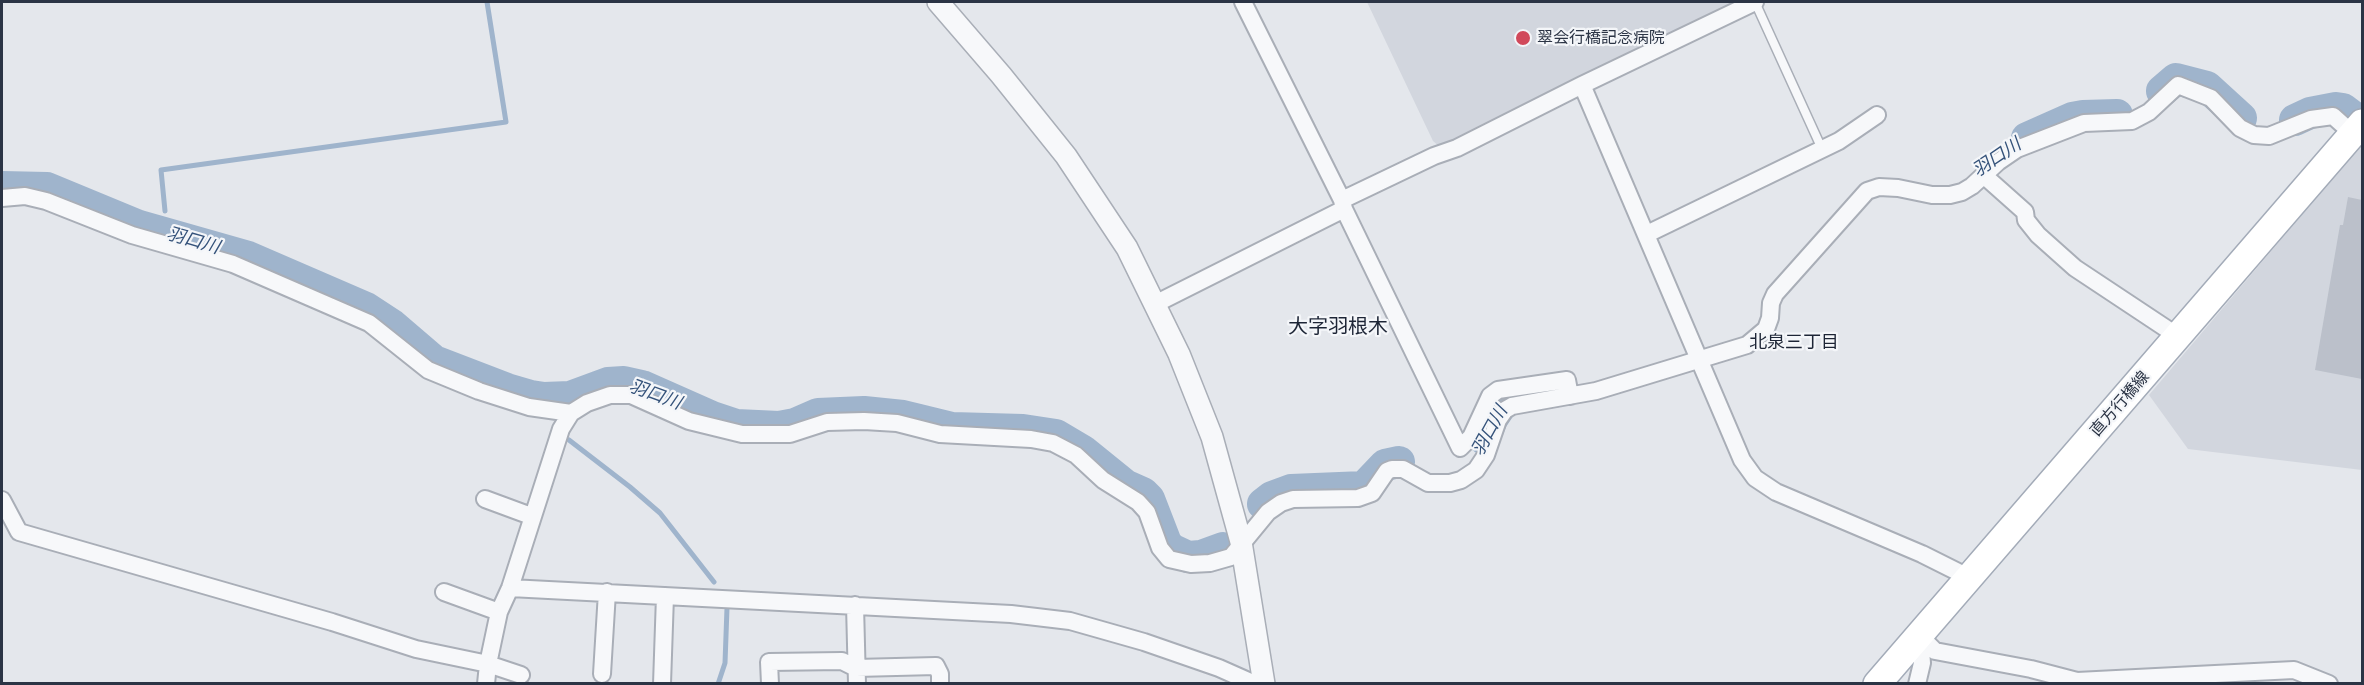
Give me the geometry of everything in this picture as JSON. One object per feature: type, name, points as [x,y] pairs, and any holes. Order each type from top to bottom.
[{"type":"main road","name":"直方行橋線","points":[[1877,684],[2358,128]]},
{"type":"street","points":[[938,2],[1066,156],[1127,248],[1179,354],[1212,437],[1241,543],[1264,684]]},
{"type":"street","points":[[1243,2],[1460,448],[1471,437],[1490,396],[1498,390],[1567,380],[1570,396]]},
{"type":"street","points":[[1155,304],[1434,156],[1457,148],[1755,2]]},
{"type":"street","points":[[1582,85],[1742,460],[1755,478],[1776,492],[1922,554],[1968,577]]},
{"type":"street","points":[[486,684],[499,612],[510,588],[531,516],[561,429],[571,413],[587,403],[610,395],[631,395],[688,421],[742,434],[790,434],[827,422],[864,421],[897,423],[940,435],[1031,439],[1053,443],[1076,455],[1103,480],[1138,502],[1147,512],[1160,548],[1169,559],[1191,564],[1210,563],[1231,557],[1268,512],[1281,502],[1293,499],[1358,498],[1372,493],[1387,471],[1392,469],[1403,469],[1428,483],[1450,483],[1461,480],[1476,471],[1486,455],[1498,420],[1505,410],[1512,406],[1596,391],[1747,345],[1766,329],[1770,318],[1770,303],[1775,294],[1867,191],[1879,187],[1898,188],[1932,195],[1962,192],[2017,149],[2074,125],[2132,121],[2149,112],[2178,85],[2211,98],[2240,128],[2254,135],[2269,136],[2311,119],[2333,116],[2358,128]]},
{"type":"street","points":[[1647,234],[1839,141],[1877,115]]},
{"type":"street","points":[[1989,180],[2025,212],[2026,220],[2038,235],[2075,268],[2178,337]]},
{"type":"street","points":[[2,198],[25,196],[46,201],[132,235],[233,264],[369,323],[428,370],[529,408],[571,413]]},
{"type":"street","points":[[485,499],[531,516]]},
{"type":"street","points":[[2,500],[19,532],[332,622],[416,649],[488,664],[521,675]]},
{"type":"street","points":[[510,588],[1011,614],[1070,621],[1219,668],[1255,684]]},
{"type":"street","points":[[444,592],[499,612]]},
{"type":"street","points":[[602,674],[607,592]]},
{"type":"street","points":[[662,684],[665,596]]},
{"type":"street","points":[[855,606],[857,676]]},
{"type":"street","points":[[1917,684],[1922,663],[1920,636]]},
{"type":"street","points":[[1920,636],[1935,651],[2031,669],[2077,681],[2294,670],[2329,684]]},
{"type":"street","points":[[770,684],[769,662],[842,661],[857,676]]},
{"type":"street","points":[[857,676],[936,666],[940,674],[940,684]]},
{"type":"lane","points":[[1755,2],[1822,149]]},
{"type":"shaded area","name":"翠会行橋記念病院","points":[[1367,2],[1739,2],[1565,89],[1440,147],[1433,141]]},
{"type":"shaded area","points":[[2362,144],[2362,470],[2188,449],[2149,395]]},
{"type":"building","points":[[2348,197],[2362,200],[2362,379],[2315,370],[2340,225],[2343,225]]},
{"type":"waterway","points":[[165,211],[161,170],[506,122],[487,2]]},
{"type":"waterway","name":"羽口川","points":[[2162,91],[2176,79],[2207,87],[2241,118]]},
{"type":"waterway","name":"羽口川","points":[[2295,120],[2310,113],[2336,108],[2343,109],[2351,115]]},
{"type":"waterway","name":"羽口川","points":[[2027,138],[2072,118],[2117,115]]},
{"type":"waterway","name":"羽口川","points":[[2,187],[47,188],[139,226],[248,257],[366,308],[392,325],[434,361],[531,396],[570,397],[608,383],[624,382],[642,386],[712,417],[736,425],[779,427],[795,424],[818,414],[864,412],[903,416],[952,428],[1023,430],[1056,435],[1083,451],[1125,485],[1143,493],[1149,499],[1166,543],[1171,549],[1188,557],[1201,556],[1223,548]]},
{"type":"waterway","name":"羽口川","points":[[1484,439],[1492,419],[1504,401],[1510,398],[1553,392]]},
{"type":"waterway","points":[[569,440],[660,513],[714,582]]},
{"type":"waterway","name":"羽口川","points":[[1263,504],[1272,497],[1291,490],[1364,487],[1385,465],[1399,462]]},
{"type":"waterway","points":[[718,684],[725,663],[727,608]]},
{"type":"place","name":"翠会行橋記念病院","points":[[1523,38]]},
{"type":"district","name":"大字羽根木","points":[[1338,327]]},
{"type":"district","name":"北泉三丁目","points":[[1794,343]]}]
